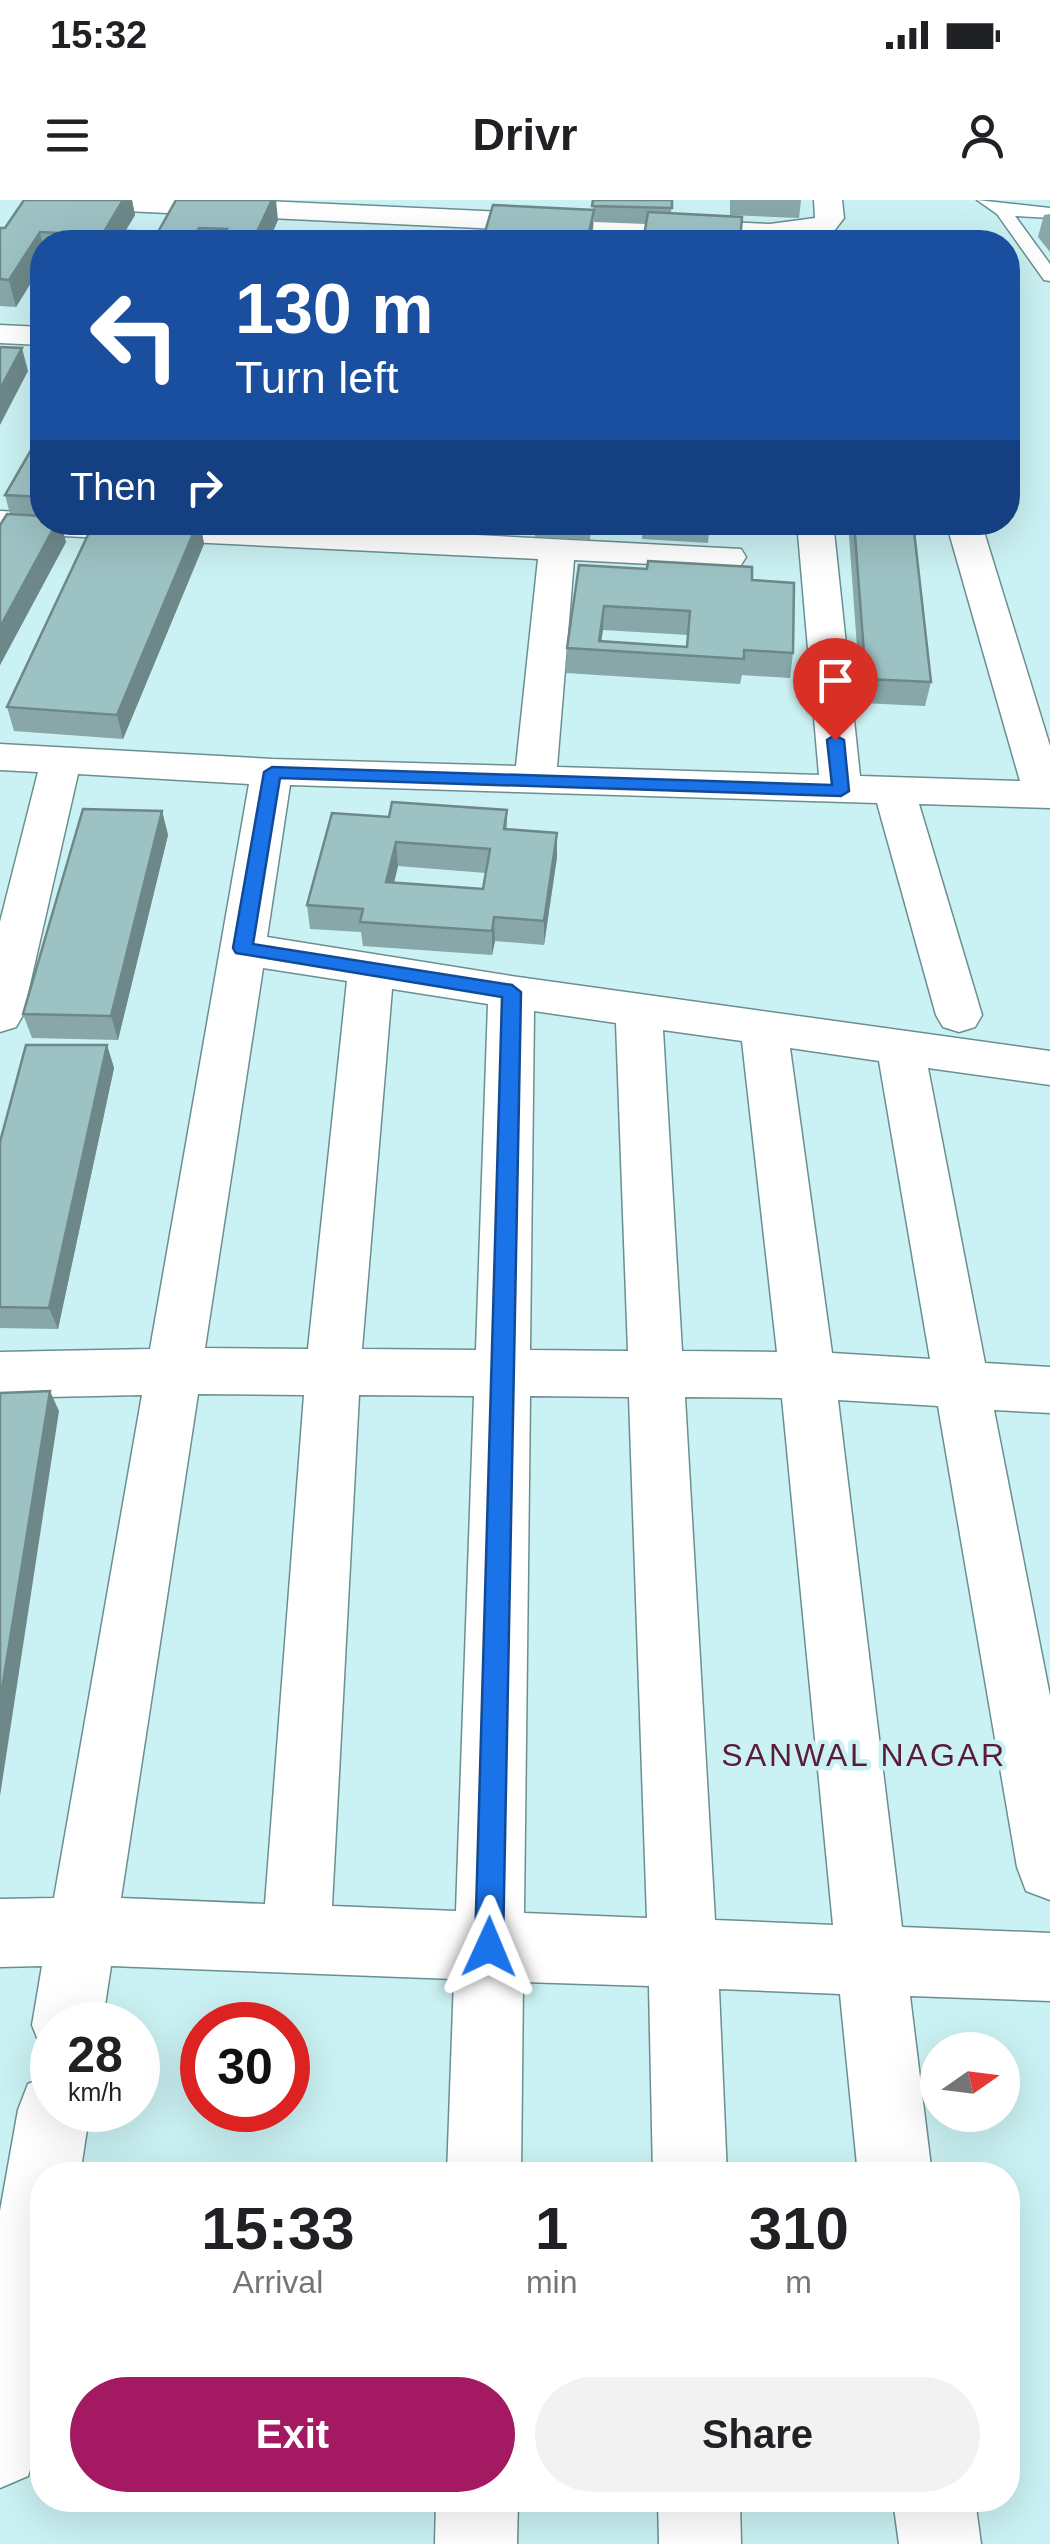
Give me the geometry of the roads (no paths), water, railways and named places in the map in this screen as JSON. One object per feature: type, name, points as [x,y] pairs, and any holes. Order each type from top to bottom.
[{"type":"street","points":[[64,200],[270,206],[697,230],[701,200]]},
{"type":"street","points":[[803,230],[824,225],[830,218],[828,200]]},
{"type":"street","points":[[0,322],[30,323]]},
{"type":"street","points":[[0,334],[30,335]]},
{"type":"street","points":[[0,522],[30,523]]},
{"type":"street","points":[[82,563],[94,535]]},
{"type":"street","points":[[358,535],[556,562],[734,564]]},
{"type":"street","points":[[813,535],[802,592],[841,791]]},
{"type":"street","points":[[2,740],[60,760],[272,772],[1047,795],[967,535]]},
{"type":"street","points":[[556,562],[624,537],[734,564]]},
{"type":"street","points":[[535,781],[556,562]]},
{"type":"street","points":[[0,1015],[60,760]]},
{"type":"street","points":[[71,2002],[177,1371],[272,772]]},
{"type":"street","points":[[895,792],[959,1015]]},
{"type":"street","points":[[243,948],[512,992],[1044,1068],[1050,1114]]},
{"type":"street","points":[[296,1939],[333,1372],[372,971]]},
{"type":"street","points":[[484,2162],[512,992]]},
{"type":"street","points":[[639,1010],[690,2162]]},
{"type":"street","points":[[764,1028],[807,1375],[892,2162]]},
{"type":"street","points":[[900,1047],[1050,1866]]},
{"type":"street","points":[[0,1375],[177,1371],[807,1375],[1050,1390]]},
{"type":"street","points":[[0,1933],[82,1931],[1050,1967]]},
{"type":"street","points":[[46,2162],[50,2132]]},
{"type":"street","points":[[0,2448],[30,2260]]},
{"type":"street","points":[[476,2544],[477,2512]]},
{"type":"street","points":[[699,2512],[700,2544]]},
{"type":"street","points":[[936,2512],[940,2544]]},
{"type":"lane","points":[[984,200],[1003,212],[1016,230]]},
{"type":"lane","points":[[1003,212],[1050,213]]},
{"type":"lane","points":[[1020,235],[1050,276]]},
{"type":"district","name":"SANWAL NAGAR","points":[[864,1755]]}]
